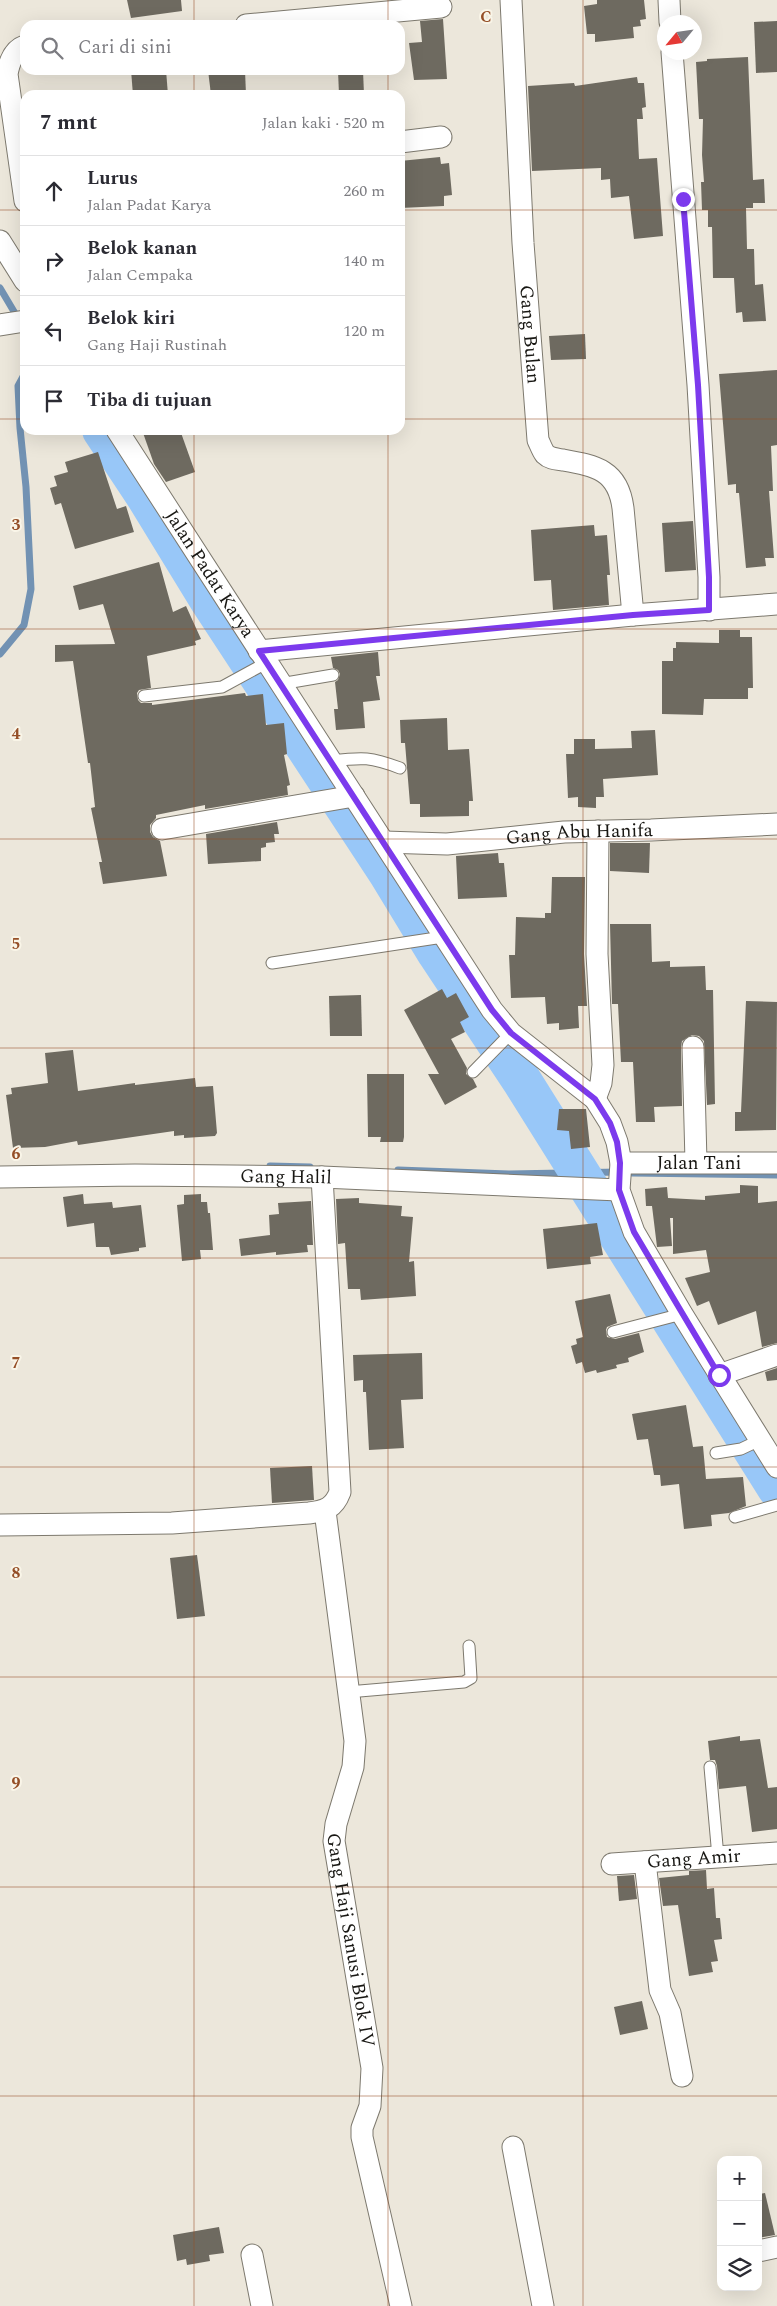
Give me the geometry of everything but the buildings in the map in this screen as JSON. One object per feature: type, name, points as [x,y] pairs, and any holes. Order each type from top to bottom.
[{"type":"street","name":"Gang Bulan","points":[[511,0],[525,279],[538,440],[544,453],[552,458],[581,463],[603,470],[614,480],[622,496],[633,615]]},
{"type":"street","points":[[669,0],[670,15]]},
{"type":"street","points":[[300,20],[441,7]]},
{"type":"street","points":[[20,49],[13,56],[7,74],[20,163]]},
{"type":"street","points":[[673,60],[698,385],[709,577],[709,610]]},
{"type":"street","points":[[405,141],[441,137]]},
{"type":"street","points":[[0,241],[20,265]]},
{"type":"street","name":"Jalan Padat Karya","points":[[119,435],[262,660],[332,761],[384,842],[440,938],[492,1010],[507,1037],[595,1099],[610,1123],[617,1142],[617,1178],[634,1232],[677,1316],[719,1375],[752,1444],[777,1467]]},
{"type":"street","points":[[262,660],[633,615],[777,604]]},
{"type":"street","points":[[162,830],[354,796]]},
{"type":"street","name":"Gang Abu Hanifa","points":[[384,842],[447,844],[526,834],[777,824]]},
{"type":"street","points":[[595,1099],[601,1083],[603,1065],[597,954],[598,831]]},
{"type":"street","points":[[693,1047],[696,1162]]},
{"type":"street","name":"Jalan Tani","points":[[572,1188],[696,1162],[777,1163]]},
{"type":"street","name":"Gang Halil","points":[[0,1176],[322,1177],[572,1188]]},
{"type":"street","points":[[0,1526],[172,1523],[325,1511],[337,1500],[340,1492],[322,1177]]},
{"type":"street","points":[[719,1375],[777,1355]]},
{"type":"street","name":"Gang Haji Sanusi Blok IV","points":[[325,1511],[354,1741],[353,1767],[336,1824],[334,1841],[369,2039],[372,2068],[370,2106],[363,2123],[362,2137],[401,2306]]},
{"type":"street","name":"Gang Amir","points":[[612,1864],[777,1853]]},
{"type":"street","points":[[645,1862],[660,1990],[670,2013],[682,2076]]},
{"type":"street","points":[[513,2147],[543,2306]]},
{"type":"street","points":[[762,2250],[777,2247]]},
{"type":"street","points":[[252,2256],[262,2306]]},
{"type":"lane","points":[[144,696],[222,687],[246,675],[262,660]]},
{"type":"lane","points":[[280,684],[333,675]]},
{"type":"lane","points":[[332,761],[364,757],[377,759],[400,768]]},
{"type":"lane","points":[[272,963],[440,938]]},
{"type":"lane","points":[[473,1072],[507,1037]]},
{"type":"lane","points":[[613,1332],[677,1316]]},
{"type":"lane","points":[[716,1453],[752,1444]]},
{"type":"lane","points":[[735,1517],[776,1505]]},
{"type":"lane","points":[[348,1692],[464,1682],[471,1678],[469,1646]]},
{"type":"lane","points":[[710,1766],[718,1857]]},
{"type":"waterway","points":[[0,288],[19,320]]},
{"type":"waterway","points":[[20,382],[18,386],[20,428]]},
{"type":"waterway","points":[[0,654],[24,625],[31,589],[26,487],[21,435]]},
{"type":"waterway","points":[[105,435],[147,498],[210,601],[389,874],[437,953],[522,1081],[777,1488]]},
{"type":"waterway","points":[[270,1166],[310,1167]]},
{"type":"waterway","points":[[398,1170],[509,1174],[619,1172]]},
{"type":"waterway","points":[[632,1173],[777,1175]]},
{"type":"route","points":[[683,199],[698,385],[709,577],[709,610],[633,615],[259,651],[492,1010],[511,1033],[595,1099],[610,1123],[617,1142],[620,1163],[619,1190],[634,1232],[719,1375]]}]
